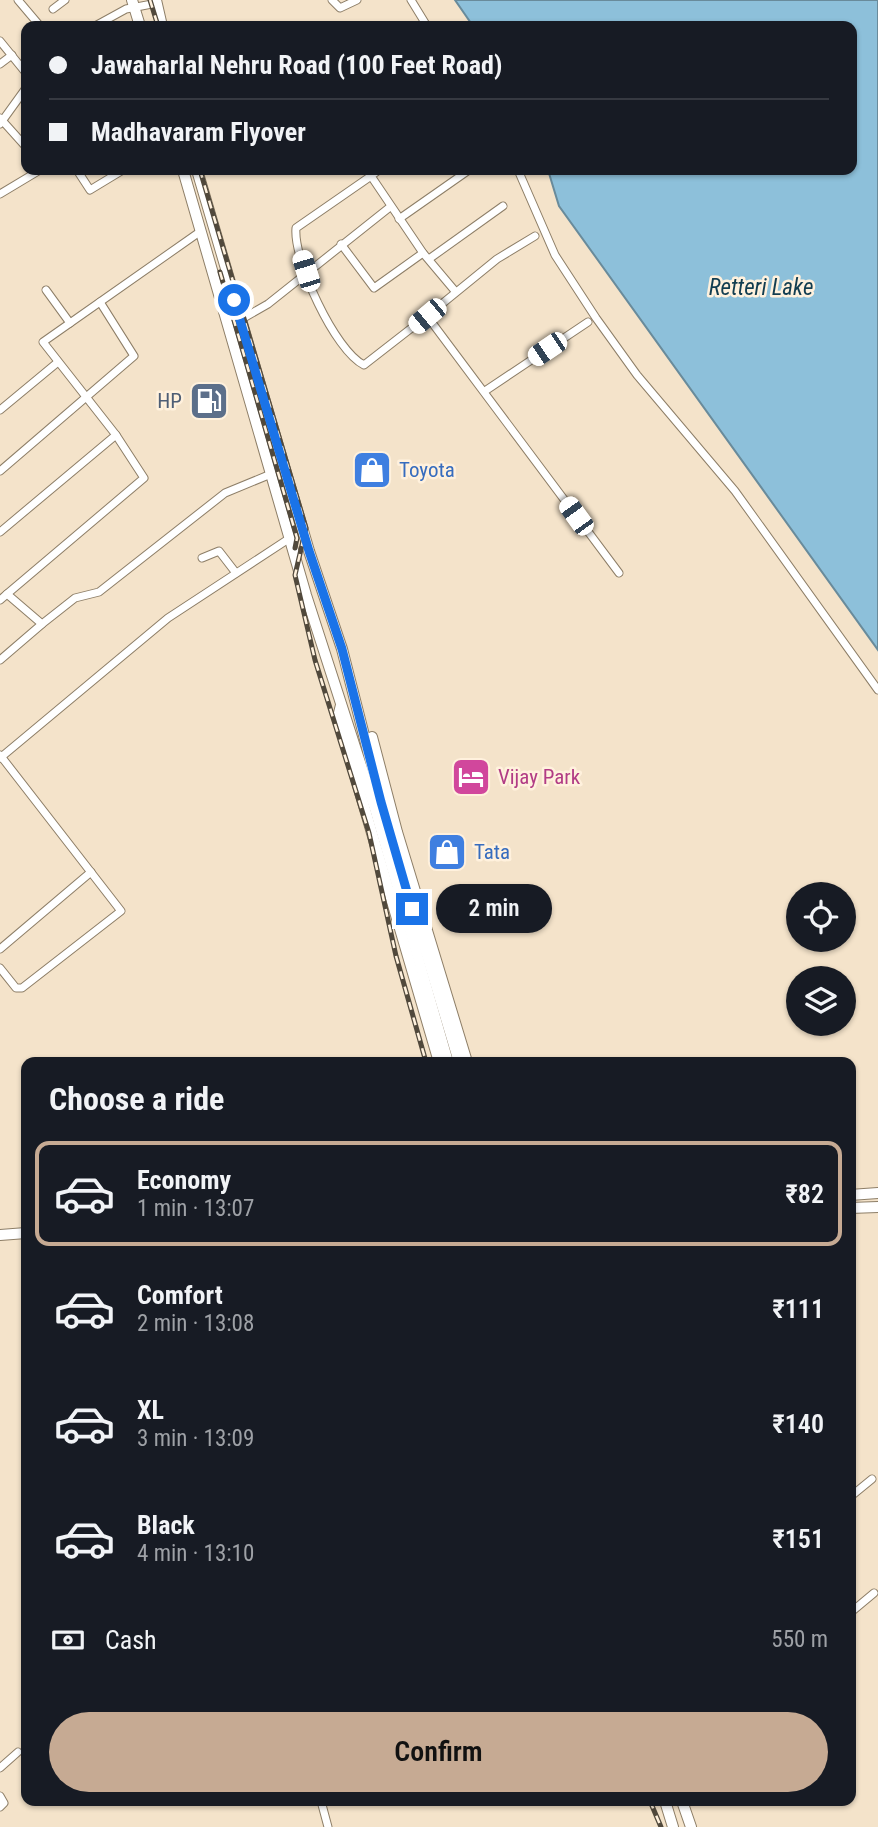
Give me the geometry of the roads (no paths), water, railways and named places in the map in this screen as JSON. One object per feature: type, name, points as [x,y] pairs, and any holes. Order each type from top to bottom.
[{"type":"main road","points":[[156,2],[161,21]]},
{"type":"main road","points":[[133,3],[138,21]]},
{"type":"main road","points":[[184,175],[290,538],[447,1057]]},
{"type":"main road","points":[[198,175],[458,1057]]},
{"type":"main road","points":[[341,704],[338,717],[438,1057]]},
{"type":"main road","points":[[357,708],[365,712],[397,832],[465,1057]]},
{"type":"main road","points":[[856,1195],[878,1193]]},
{"type":"main road","points":[[856,1208],[878,1207]]},
{"type":"main road","points":[[0,1227],[21,1227]]},
{"type":"main road","points":[[0,1235],[21,1234]]},
{"type":"main road","points":[[667,1806],[673,1827]]},
{"type":"main road","points":[[685,1806],[691,1827]]},
{"type":"street","points":[[18,0],[36,21]]},
{"type":"street","points":[[53,9],[65,0]]},
{"type":"street","points":[[332,0],[340,8],[357,0]]},
{"type":"street","points":[[411,0],[424,21]]},
{"type":"street","points":[[103,21],[133,3],[156,2]]},
{"type":"street","points":[[0,41],[21,67]]},
{"type":"street","points":[[0,64],[12,55]]},
{"type":"street","points":[[21,94],[1,120],[21,142]]},
{"type":"street","points":[[0,194],[32,175]]},
{"type":"street","points":[[80,175],[90,190],[115,175]]},
{"type":"street","points":[[399,219],[462,175]]},
{"type":"street","points":[[519,175],[555,255],[596,318],[637,375],[736,491],[878,690]]},
{"type":"street","points":[[454,291],[390,207],[371,176],[296,228],[306,271],[324,318],[358,363],[364,365],[427,316],[454,291],[497,259],[535,236]]},
{"type":"street","points":[[341,244],[374,288],[503,206]]},
{"type":"street","points":[[240,320],[268,303],[390,207]]},
{"type":"street","points":[[0,600],[144,478],[116,435],[43,342],[201,231]]},
{"type":"street","points":[[46,290],[70,323]]},
{"type":"street","points":[[0,471],[134,356],[100,302]]},
{"type":"street","points":[[427,316],[618,573]]},
{"type":"street","points":[[485,391],[588,321]]},
{"type":"street","points":[[0,410],[58,362]]},
{"type":"street","points":[[0,532],[116,435]]},
{"type":"street","points":[[0,660],[75,598],[99,592],[225,493],[271,474]]},
{"type":"street","points":[[0,968],[16,988],[22,988],[120,913],[121,908],[0,757],[167,618],[290,538]]},
{"type":"street","points":[[202,558],[219,551],[236,573]]},
{"type":"street","points":[[7,594],[41,624]]},
{"type":"street","points":[[0,949],[91,872]]},
{"type":"street","points":[[856,1492],[872,1479]]},
{"type":"street","points":[[856,1608],[874,1593]]},
{"type":"street","points":[[0,1768],[18,1752]]},
{"type":"street","points":[[0,1796],[4,1803],[0,1807]]},
{"type":"street","points":[[322,1806],[328,1827]]},
{"type":"water","name":"Retteri Lake","points":[[455,0],[878,0],[878,650],[559,206],[550,175],[857,175],[857,21],[470,21]]},
{"type":"railway","points":[[150,0],[156,21]]},
{"type":"railway","points":[[201,175],[306,528],[295,575],[315,660],[369,833],[396,956],[425,1057]]},
{"type":"railway","points":[[220,272],[297,538],[295,548]]},
{"type":"railway","points":[[652,1806],[661,1827]]},
{"type":"place","name":"HP","points":[[209,401]]},
{"type":"place","name":"Toyota","points":[[372,470]]},
{"type":"place","name":"Vijay Park","points":[[471,777]]},
{"type":"place","name":"Tata","points":[[447,852]]}]
